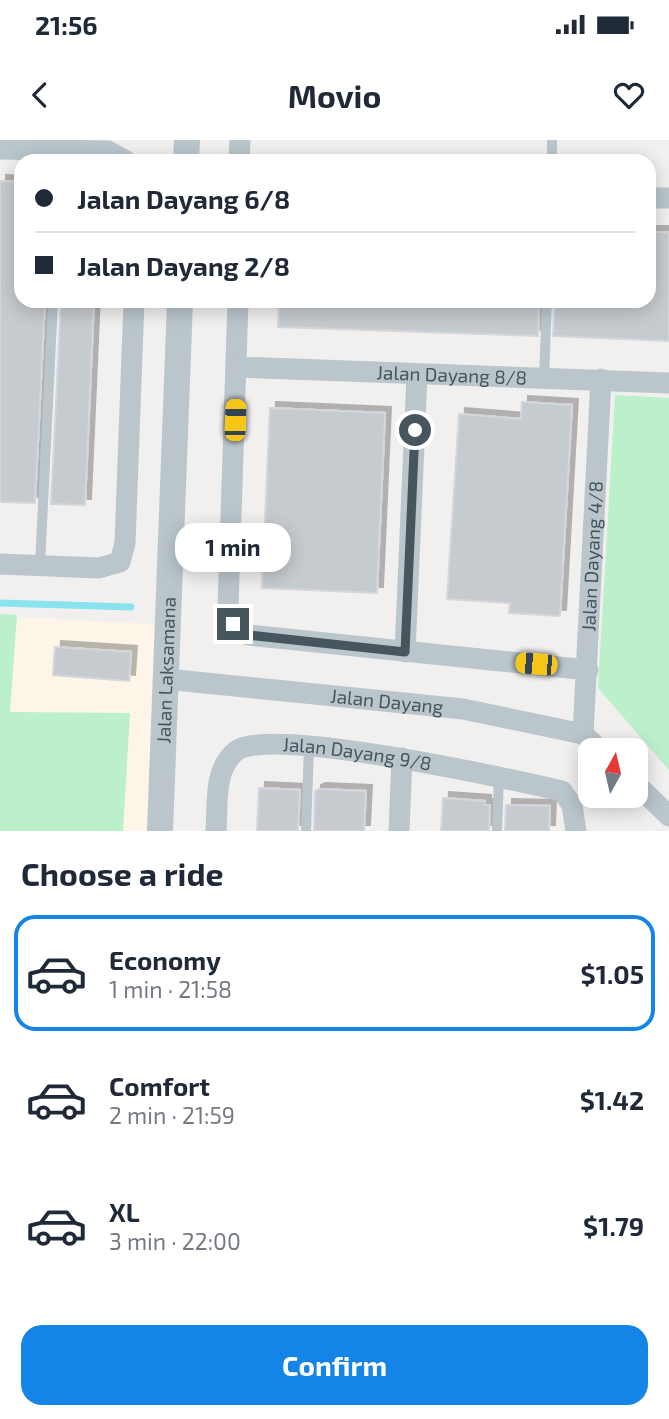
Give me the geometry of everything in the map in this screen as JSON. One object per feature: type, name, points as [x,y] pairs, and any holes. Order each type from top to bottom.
[{"type":"street","points":[[0,149],[44,154]]},
{"type":"street","points":[[0,564],[99,568],[120,562],[125,542],[134,308]]},
{"type":"street","name":"Jalan Laksamana","points":[[159,831],[180,308]]},
{"type":"street","points":[[237,308],[228,608],[233,624],[248,635],[588,670]]},
{"type":"street","name":"Jalan Dayang 8/8","points":[[237,367],[669,383]]},
{"type":"street","points":[[405,652],[417,374]]},
{"type":"street","name":"Jalan Dayang 4/8","points":[[583,734],[601,379]]},
{"type":"street","name":"Jalan Dayang","points":[[166,679],[463,709],[583,734]]},
{"type":"street","points":[[583,734],[587,738]]},
{"type":"street","name":"Jalan Dayang 9/8","points":[[216,831],[218,781],[224,764],[238,749],[262,745],[402,758],[562,791],[572,805],[576,831]]},
{"type":"street","points":[[399,831],[402,758]]},
{"type":"street","points":[[648,796],[669,816]]},
{"type":"lane","points":[[40,565],[54,308]]},
{"type":"lane","points":[[544,377],[547,308]]},
{"type":"lane","points":[[306,831],[309,748]]},
{"type":"lane","points":[[497,831],[499,777]]},
{"type":"shaded area","points":[[0,616],[168,625],[159,831],[0,831]]},
{"type":"green space","points":[[615,395],[669,398],[669,770],[648,746],[648,738],[641,738],[598,688]]},
{"type":"green space","points":[[0,614],[17,615],[10,712],[130,713],[123,831],[0,831]]},
{"type":"building","points":[[0,181],[14,182],[14,308],[45,308],[35,503],[0,502]]},
{"type":"building","points":[[656,232],[669,232],[669,341],[553,336],[555,308],[656,308]]},
{"type":"building","points":[[61,308],[94,308],[85,505],[51,504]]},
{"type":"building","points":[[279,308],[539,308],[538,336],[278,327]]},
{"type":"building","points":[[522,402],[572,405],[560,616],[509,613],[510,603],[447,599],[459,414],[521,419]]},
{"type":"building","points":[[270,408],[385,413],[377,593],[262,588]]},
{"type":"building","points":[[55,647],[131,652],[129,681],[53,675]]},
{"type":"building","points":[[259,788],[300,790],[298,831],[257,831]]},
{"type":"building","points":[[315,791],[366,791],[364,831],[314,831]]},
{"type":"building","points":[[443,798],[485,801],[485,805],[490,805],[489,831],[441,831]]},
{"type":"building","points":[[506,805],[550,806],[549,831],[505,831]]},
{"type":"waterway","points":[[0,603],[131,607]]},
{"type":"route","points":[[233,624],[248,635],[405,652],[415,430]]}]
